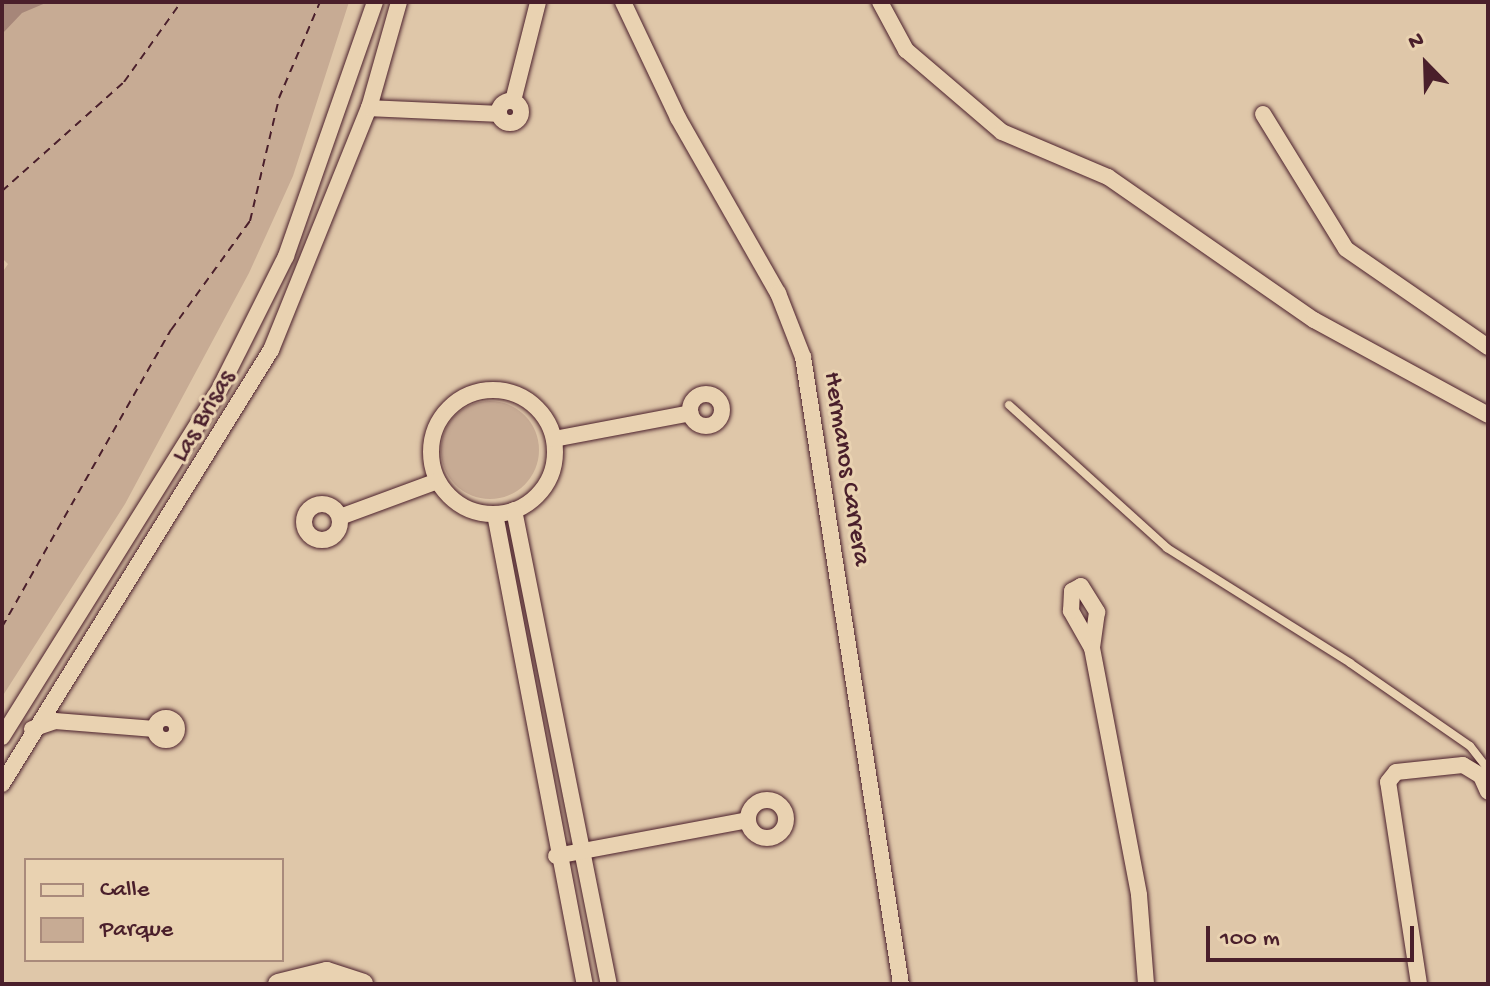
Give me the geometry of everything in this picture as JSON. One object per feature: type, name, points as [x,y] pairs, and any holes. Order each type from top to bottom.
[{"type":"street","name":"Las Brisas","points":[[2,737],[221,386],[286,256],[340,112],[375,2]]},
{"type":"street","name":"Las Brisas","points":[[2,784],[271,350],[369,108],[399,2]]},
{"type":"street","points":[[340,112],[369,108],[499,114],[513,101],[538,2]]},
{"type":"street","name":"Hermanos Carrera","points":[[623,2],[678,118],[778,293],[803,357],[901,984]]},
{"type":"street","points":[[880,2],[906,50],[1002,132],[1108,177],[1314,320],[1488,415]]},
{"type":"street","points":[[347,90],[363,95],[369,108]]},
{"type":"street","points":[[1263,114],[1346,249],[1488,347]]},
{"type":"street","points":[[471,393],[513,393],[546,419],[554,439],[547,482],[514,510],[495,514],[472,511],[438,481],[431,440],[446,412],[471,393]]},
{"type":"street","points":[[554,439],[691,413]]},
{"type":"street","points":[[340,517],[438,481]]},
{"type":"street","points":[[514,510],[609,984]]},
{"type":"street","points":[[495,514],[556,856],[585,984]]},
{"type":"street","points":[[1092,648],[1139,895],[1146,984]]},
{"type":"street","points":[[16,711],[32,708],[36,725],[155,729]]},
{"type":"street","points":[[1419,984],[1388,782],[1396,772],[1463,765],[1481,776],[1488,792]]},
{"type":"street","points":[[556,856],[580,848],[748,820]]},
{"type":"street","points":[[278,984],[313,980],[327,972],[363,984]]},
{"type":"lane","points":[[1009,405],[1167,548],[1350,663],[1470,746],[1488,769]]},
{"type":"path","points":[[2,191],[124,82],[181,2]]},
{"type":"path","points":[[2,627],[171,330],[250,221],[279,98],[320,2]]},
{"type":"green space","points":[[2,2],[349,2],[293,176],[249,273],[125,504],[2,697],[2,273],[8,264],[2,258]]},
{"type":"green space","points":[[490,401],[509,404],[525,415],[536,431],[539,450],[536,469],[525,485],[509,496],[490,499],[471,496],[455,485],[444,469],[441,450],[444,431],[455,415],[471,404]]},
{"type":"shaded area","points":[[2,2],[48,2],[22,13],[2,34]]}]
